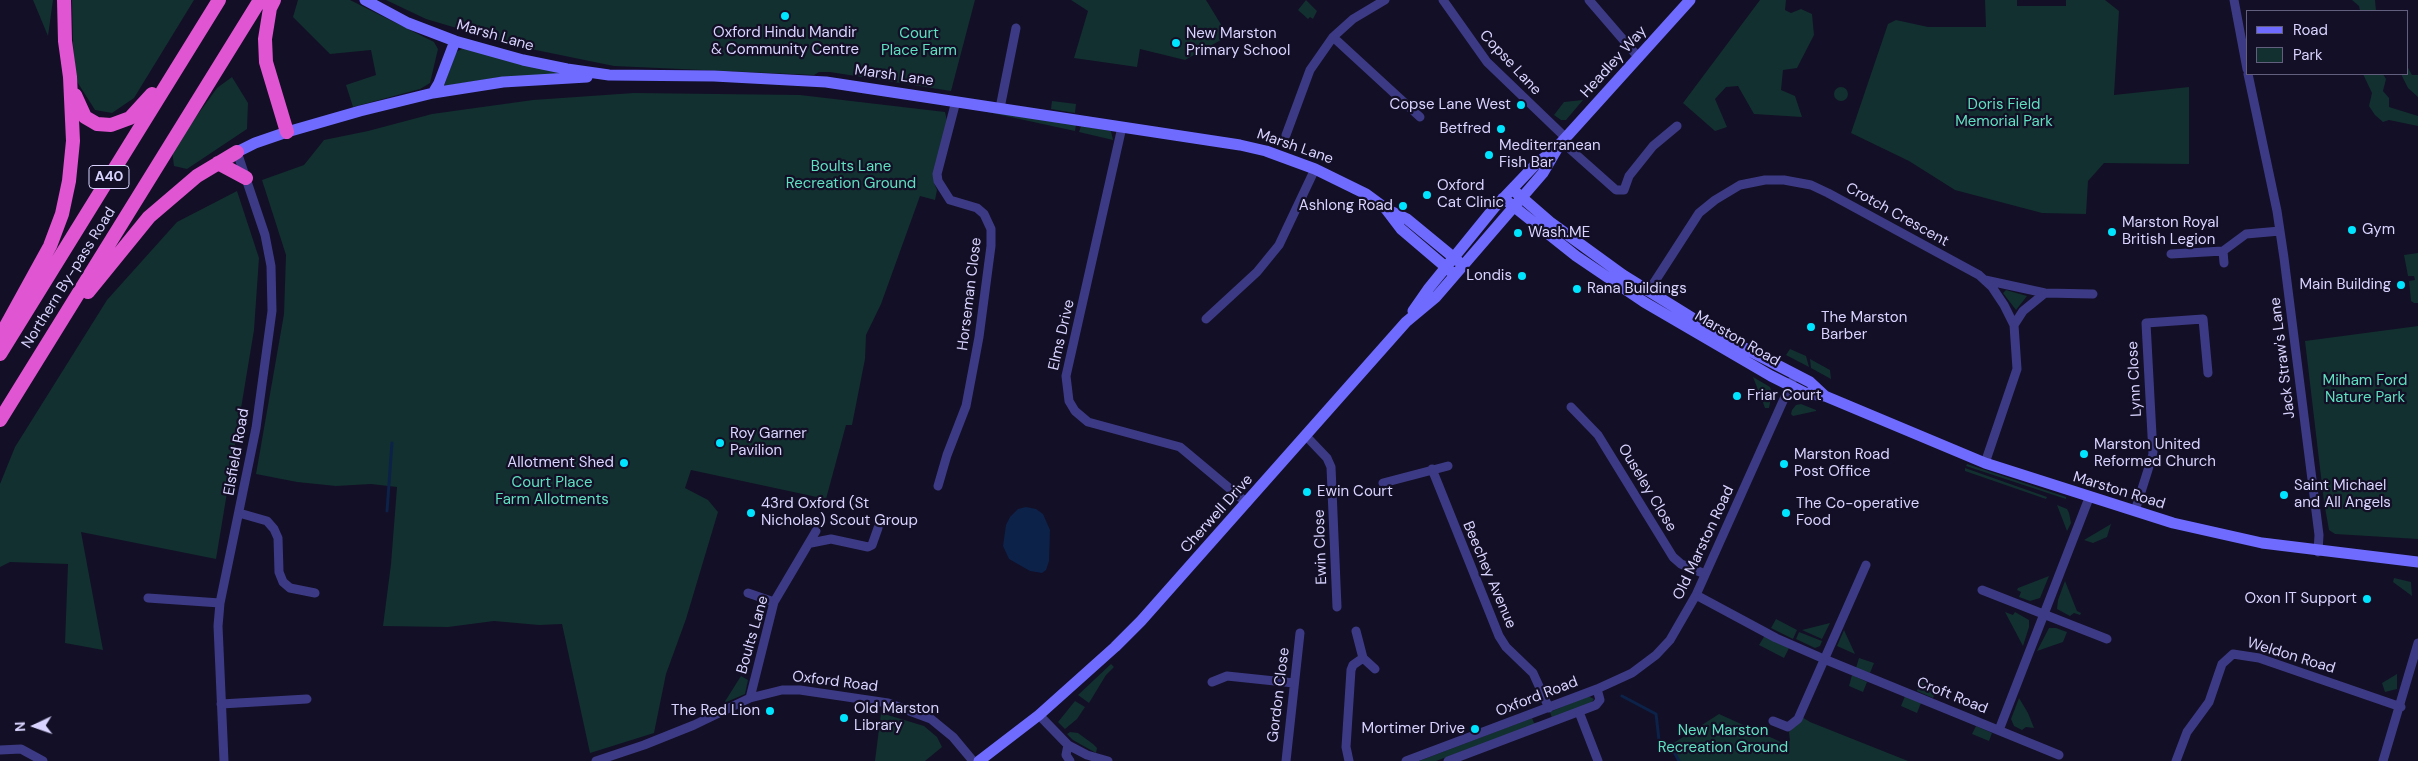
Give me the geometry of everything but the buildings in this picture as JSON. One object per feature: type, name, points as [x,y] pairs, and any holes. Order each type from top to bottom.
[{"type":"highway","points":[[0,337],[50,246],[62,214],[73,148],[64,0]]},
{"type":"highway","name":"Northern By-pass Road","points":[[0,354],[219,0]]},
{"type":"highway","name":"Northern By-pass Road","points":[[0,420],[260,0]]},
{"type":"highway","points":[[274,0],[270,8],[265,39],[266,62],[287,132]]},
{"type":"highway","points":[[70,77],[84,117],[97,124],[111,125],[130,118],[143,105],[189,48]]},
{"type":"highway","points":[[44,349],[149,217],[190,181],[237,152]]},
{"type":"highway","points":[[218,163],[246,178]]},
{"type":"main road","name":"Marsh Lane","points":[[365,0],[408,23],[456,40],[523,60],[609,75],[714,76],[800,80],[956,100],[1240,145],[1288,158],[1347,182],[1385,208],[1407,219],[1425,234],[1449,262]]},
{"type":"main road","name":"Headley Way","points":[[1501,201],[1535,165],[1563,142],[1690,0]]},
{"type":"main road","points":[[433,93],[439,83],[456,40]]},
{"type":"main road","points":[[237,152],[255,143],[287,132],[433,93],[503,82],[609,75]]},
{"type":"main road","name":"Headley Way","points":[[1513,206],[1543,173],[1563,142]]},
{"type":"main road","name":"Marston Road","points":[[1512,189],[1590,260],[1648,292],[1666,310],[1810,382],[1826,396]]},
{"type":"main road","name":"Cherwell Drive","points":[[979,761],[1039,715],[1121,641],[1247,503],[1406,322],[1449,262],[1501,201]]},
{"type":"main road","name":"Marston Road","points":[[1501,201],[1513,206],[1666,310],[1790,386],[1805,393],[1826,396],[1985,463],[2089,498],[2226,536],[2318,552],[2418,562]]},
{"type":"main road","name":"Cherwell Drive","points":[[1406,322],[1436,297],[1513,206]]},
{"type":"main road","name":"Marsh Lane","points":[[1385,208],[1400,229],[1420,246],[1449,262],[1459,270]]},
{"type":"street","points":[[1286,135],[1310,70],[1333,37],[1353,20],[1385,0]]},
{"type":"street","name":"Copse Lane","points":[[1443,0],[1487,62],[1563,142],[1618,191],[1624,190],[1629,176],[1653,146],[1677,126]]},
{"type":"street","points":[[1589,0],[1639,58]]},
{"type":"street","points":[[2234,0],[2246,64]]},
{"type":"street","points":[[1000,108],[1016,28]]},
{"type":"street","points":[[1333,37],[1420,117]]},
{"type":"street","name":"Jack Straw's Lane","points":[[2248,75],[2280,231],[2319,534],[2318,552]]},
{"type":"street","name":"Horseman Close","points":[[938,486],[947,455],[966,406],[979,337],[991,246],[991,229],[984,214],[977,208],[950,200],[938,181],[938,174],[956,100]]},
{"type":"street","name":"Elms Drive","points":[[1122,127],[1066,376],[1069,401],[1075,411],[1088,422],[1180,447],[1247,503]]},
{"type":"street","name":"Elsfield Road","points":[[224,761],[218,626],[220,603],[256,428],[272,311],[271,266],[265,235],[237,152]]},
{"type":"street","points":[[1206,319],[1257,272],[1279,245],[1315,168]]},
{"type":"street","name":"Crotch Crescent","points":[[1648,292],[1699,213],[1715,200],[1740,185],[1773,180],[1810,185],[1828,193],[1985,280],[2001,300],[2014,325],[2018,361],[2015,377],[1985,463]]},
{"type":"street","points":[[2170,254],[2223,251],[2246,234],[2280,231]]},
{"type":"street","points":[[2223,251],[2224,263]]},
{"type":"street","points":[[1985,280],[2045,293],[2093,294]]},
{"type":"street","points":[[2014,325],[2023,310],[2045,293]]},
{"type":"street","name":"Lynn Close","points":[[2136,511],[2153,454],[2146,323],[2203,319],[2208,373]]},
{"type":"street","name":"Old Marston Road","points":[[1598,689],[1632,673],[1656,655],[1670,640],[1696,595],[1795,375]]},
{"type":"street","name":"Ouseley Close","points":[[1571,407],[1598,435],[1673,557],[1681,564],[1705,574]]},
{"type":"street","name":"Ewin Close","points":[[1306,436],[1327,458],[1331,467],[1337,607]]},
{"type":"street","points":[[1383,483],[1448,466]]},
{"type":"street","name":"Beechey Avenue","points":[[1432,470],[1499,636],[1506,647],[1534,673],[1549,708]]},
{"type":"street","name":"Croft Road","points":[[1696,595],[1776,638],[1998,730],[2089,498]]},
{"type":"street","points":[[239,513],[267,521],[274,529],[278,538],[279,572],[283,582],[290,588],[315,593]]},
{"type":"street","points":[[811,543],[831,540],[868,547],[872,544],[878,528]]},
{"type":"street","name":"Boults Lane","points":[[750,698],[774,602],[811,543],[816,531]]},
{"type":"street","points":[[1773,722],[1788,727],[1798,719],[1866,565]]},
{"type":"street","points":[[1982,590],[2043,616],[2107,639]]},
{"type":"street","points":[[748,593],[774,602]]},
{"type":"street","points":[[148,598],[220,603]]},
{"type":"street","points":[[1356,631],[1363,658],[1375,669]]},
{"type":"street","name":"Gordon Close","points":[[1286,761],[1300,633]]},
{"type":"street","points":[[2383,761],[2401,706],[2418,643]]},
{"type":"street","name":"Weldon Road","points":[[2176,761],[2188,732],[2209,702],[2222,664],[2233,654],[2259,658],[2401,706]]},
{"type":"street","points":[[1349,761],[1346,747],[1351,670],[1353,665],[1363,658]]},
{"type":"street","points":[[1212,682],[1227,676],[1294,683]]},
{"type":"street","name":"Oxford Road","points":[[1406,761],[1598,689],[1600,703],[1448,761]]},
{"type":"street","name":"Oxford Road","points":[[596,761],[644,746],[694,726],[750,698],[782,690],[800,690],[888,703],[940,724],[973,761]]},
{"type":"street","points":[[221,704],[307,698]]},
{"type":"street","points":[[1579,712],[1598,761]]},
{"type":"street","points":[[1039,715],[1068,745],[1087,755],[1108,761]]},
{"type":"street","points":[[1998,730],[2059,755]]},
{"type":"street","points":[[1068,745],[1066,755],[1070,761]]},
{"type":"street","points":[[0,750],[21,749],[43,761]]},
{"type":"green space","points":[[33,0],[53,0],[48,36]]},
{"type":"green space","points":[[72,0],[194,0],[134,98],[112,113],[95,110],[76,80]]},
{"type":"green space","points":[[298,0],[350,0],[434,42],[438,49],[430,83],[420,89],[353,107],[346,85],[376,75],[371,50],[330,54],[293,17]]},
{"type":"green space","name":"Court Place Farm","points":[[386,0],[975,0],[951,91],[830,72],[819,72],[814,75],[614,66],[521,47],[426,19]]},
{"type":"green space","points":[[1071,0],[1206,0],[1228,36],[1185,60],[1140,49],[1137,67],[1074,58],[1088,11]]},
{"type":"green space","points":[[1306,0],[1317,11],[1313,19],[1310,17],[1308,19],[1298,10]]},
{"type":"green space","points":[[1760,0],[1786,0],[1785,10],[1791,13],[1801,9],[1812,14],[1814,35],[1797,68],[1783,70],[1781,90],[1795,96],[1802,117],[1754,114],[1738,86],[1726,87],[1715,99],[1727,127],[1715,131],[1683,103]]},
{"type":"green space","name":"Doris Field Memorial Park","points":[[1985,0],[2017,0],[2017,6],[2066,6],[2066,0],[2105,0],[2119,11],[2114,95],[2189,87],[2189,164],[2104,163],[2088,181],[2086,214],[2042,213],[1955,190],[1909,161],[1851,133],[1888,24],[1896,20],[1928,27],[1986,27]]},
{"type":"green space","points":[[2352,0],[2375,0],[2376,10],[2360,10],[2359,6]]},
{"type":"green space","points":[[464,48],[564,73],[564,75],[500,77],[444,86],[456,52]]},
{"type":"green space","points":[[2408,68],[2412,75],[2418,75],[2418,97],[2408,88],[2402,75],[2408,75]]},
{"type":"green space","points":[[2363,75],[2384,75],[2386,79],[2383,91],[2389,98],[2389,107],[2418,116],[2418,126],[2389,120],[2383,122],[2369,106],[2372,93]]},
{"type":"green space","points":[[232,77],[248,103],[247,129],[187,169],[174,166],[172,150],[217,88]]},
{"type":"green space","points":[[1838,87],[1844,87],[1848,94],[1844,101],[1838,101],[1834,97],[1834,91]]},
{"type":"green space","points":[[634,93],[800,95],[945,112],[947,121],[934,183],[937,190],[935,200],[920,196],[881,304],[866,335],[865,359],[852,425],[846,425],[826,499],[691,470],[685,488],[708,500],[718,512],[686,619],[666,674],[654,733],[590,753],[562,624],[539,625],[494,621],[448,627],[383,626],[391,564],[397,487],[371,484],[336,486],[297,482],[256,474],[284,314],[286,255],[262,180],[304,165],[324,140],[368,131],[432,114],[533,100]]},
{"type":"green space","points":[[1583,100],[1566,120],[1561,120],[1554,115],[1564,102]]},
{"type":"green space","points":[[1052,101],[1076,104],[1075,113],[1051,109]]},
{"type":"green space","points":[[978,110],[1076,125],[1075,131]]},
{"type":"green space","points":[[1081,126],[1111,131],[1113,140],[1079,132]]},
{"type":"green space","points":[[237,191],[259,258],[254,330],[216,559],[81,532],[103,650],[65,643],[68,564],[10,562],[0,567],[0,484],[15,447],[107,300],[177,222]]},
{"type":"green space","points":[[2418,253],[2418,303],[2414,303],[2411,301],[2409,281],[2415,280],[2414,276],[2408,276],[2404,255]]},
{"type":"green space","points":[[2006,290],[2027,296],[2016,310],[2003,293]]},
{"type":"green space","name":"Milham Ford Nature Park","points":[[2418,326],[2418,539],[2335,534],[2329,530],[2324,502],[2305,341]]},
{"type":"green space","points":[[1790,349],[1806,356],[1809,367],[1786,355]]},
{"type":"green space","points":[[1810,359],[1830,370],[1831,379],[1811,368]]},
{"type":"green space","points":[[1753,377],[1770,387],[1772,393],[1769,408],[1765,408]]},
{"type":"green space","points":[[1801,404],[1816,411],[1793,416],[1791,414],[1792,410],[1796,405]]},
{"type":"green space","points":[[1967,464],[2066,497],[2066,499],[1966,466]]},
{"type":"green space","points":[[1965,468],[2047,497],[2046,499],[1965,471]]},
{"type":"green space","points":[[2057,505],[2067,509],[2069,513],[2071,523],[2067,531]]},
{"type":"green space","points":[[2111,524],[2107,537],[2093,543],[2084,540]]},
{"type":"green space","points":[[2049,576],[2040,598],[2030,601],[2019,597],[2021,592],[2017,590],[2018,588]]},
{"type":"green space","points":[[2394,578],[2411,582],[2412,596],[2393,582]]},
{"type":"green space","points":[[2065,581],[2077,611],[2081,613],[2080,615],[2074,613],[2070,616],[2057,609],[2058,600]]},
{"type":"green space","points":[[2005,612],[2013,615],[2015,612],[2029,620],[2029,627],[2023,646]]},
{"type":"green space","points":[[1776,619],[1797,630],[1793,639],[1771,628]]},
{"type":"green space","points":[[1830,623],[1822,639],[1802,630]]},
{"type":"green space","points":[[2049,628],[2056,628],[2067,632],[2063,642],[2037,651]]},
{"type":"green space","points":[[1844,630],[1855,654],[1837,646]]},
{"type":"green space","points":[[1799,632],[1822,641],[1820,646],[1815,648],[1796,639]]},
{"type":"green space","points":[[1765,635],[1789,648],[1784,658],[1759,645]]},
{"type":"green space","points":[[1859,658],[1874,663],[1870,673],[1856,668]]},
{"type":"green space","points":[[1111,664],[1114,667],[1106,675],[1089,703],[1078,695]]},
{"type":"green space","points":[[2397,674],[2397,689],[2385,692],[2382,683]]},
{"type":"green space","points":[[1852,675],[1867,682],[1863,692],[1849,686]]},
{"type":"green space","points":[[741,676],[748,680],[745,694],[724,703]]},
{"type":"green space","points":[[1920,682],[1937,689],[1933,698],[1917,691]]},
{"type":"green space","points":[[1588,696],[1594,699],[1590,704],[1552,718],[1550,712]]},
{"type":"green space","points":[[1905,696],[1921,703],[1917,713],[1901,706]]},
{"type":"green space","points":[[2019,698],[2034,728],[2026,727],[2022,730],[2014,726],[2011,719]]},
{"type":"green space","points":[[1075,701],[1085,707],[1077,719],[1065,729],[1058,722]]},
{"type":"green space","points":[[881,713],[924,726],[937,737],[942,747],[925,761],[875,761]]},
{"type":"green space","name":"New Marston Recreation Ground","points":[[1719,714],[1781,742],[1790,741],[1789,732],[1802,717],[1810,722],[1908,761],[1680,761],[1669,746]]},
{"type":"green space","points":[[1532,718],[1534,723],[1544,721],[1436,761],[1419,761]]},
{"type":"green space","points":[[1976,726],[1992,733],[1989,741],[1972,734]]},
{"type":"green space","points":[[1070,732],[1078,733],[1093,744],[1097,748],[1096,753],[1073,740],[1067,734]]},
{"type":"water","points":[[1026,507],[1036,509],[1043,514],[1050,530],[1049,561],[1046,570],[1042,573],[1030,571],[1009,559],[1003,546],[1006,525],[1010,517],[1018,509]]},
{"type":"waterway","points":[[387,511],[392,443]]},
{"type":"waterway","points":[[1622,696],[1656,714],[1659,740],[1674,752],[1679,761]]},
{"type":"place","name":"Oxford Hindu Mandir & Community Centre","points":[[785,16]]},
{"type":"place","name":"New Marston Primary School","points":[[1176,43]]},
{"type":"place","name":"Copse Lane West","points":[[1521,105]]},
{"type":"place","name":"Betfred","points":[[1501,129]]},
{"type":"place","name":"Mediterranean Fish Bar","points":[[1489,155]]},
{"type":"place","name":"Oxford Cat Clinic","points":[[1427,195]]},
{"type":"place","name":"Ashlong Road","points":[[1403,206]]},
{"type":"place","name":"Gym","points":[[2352,230]]},
{"type":"place","name":"Marston Royal British Legion","points":[[2112,232]]},
{"type":"place","name":"Wash.ME","points":[[1518,233]]},
{"type":"place","name":"Londis","points":[[1522,276]]},
{"type":"place","name":"Main Building","points":[[2401,285]]},
{"type":"place","name":"Rana Buildings","points":[[1577,289]]},
{"type":"place","name":"The Marston Barber","points":[[1811,327]]},
{"type":"place","name":"Friar Court","points":[[1737,396]]},
{"type":"place","name":"Roy Garner Pavilion","points":[[720,443]]},
{"type":"place","name":"Marston United Reformed Church","points":[[2084,454]]},
{"type":"place","name":"Allotment Shed","points":[[624,463]]},
{"type":"place","name":"Marston Road Post Office","points":[[1784,464]]},
{"type":"place","name":"Ewin Court","points":[[1307,492]]},
{"type":"place","name":"Saint Michael and All Angels","points":[[2284,495]]},
{"type":"place","name":"43rd Oxford (St Nicholas) Scout Group","points":[[751,513]]},
{"type":"place","name":"The Co-operative Food","points":[[1786,513]]},
{"type":"place","name":"Oxon IT Support","points":[[2367,599]]},
{"type":"place","name":"The Red Lion","points":[[770,711]]},
{"type":"place","name":"Old Marston Library","points":[[844,718]]},
{"type":"place","name":"Mortimer Drive","points":[[1475,729]]},
{"type":"park label","name":"Boults Lane Recreation Ground","points":[[851,176]]},
{"type":"park label","name":"Court Place Farm Allotments","points":[[552,492]]}]
